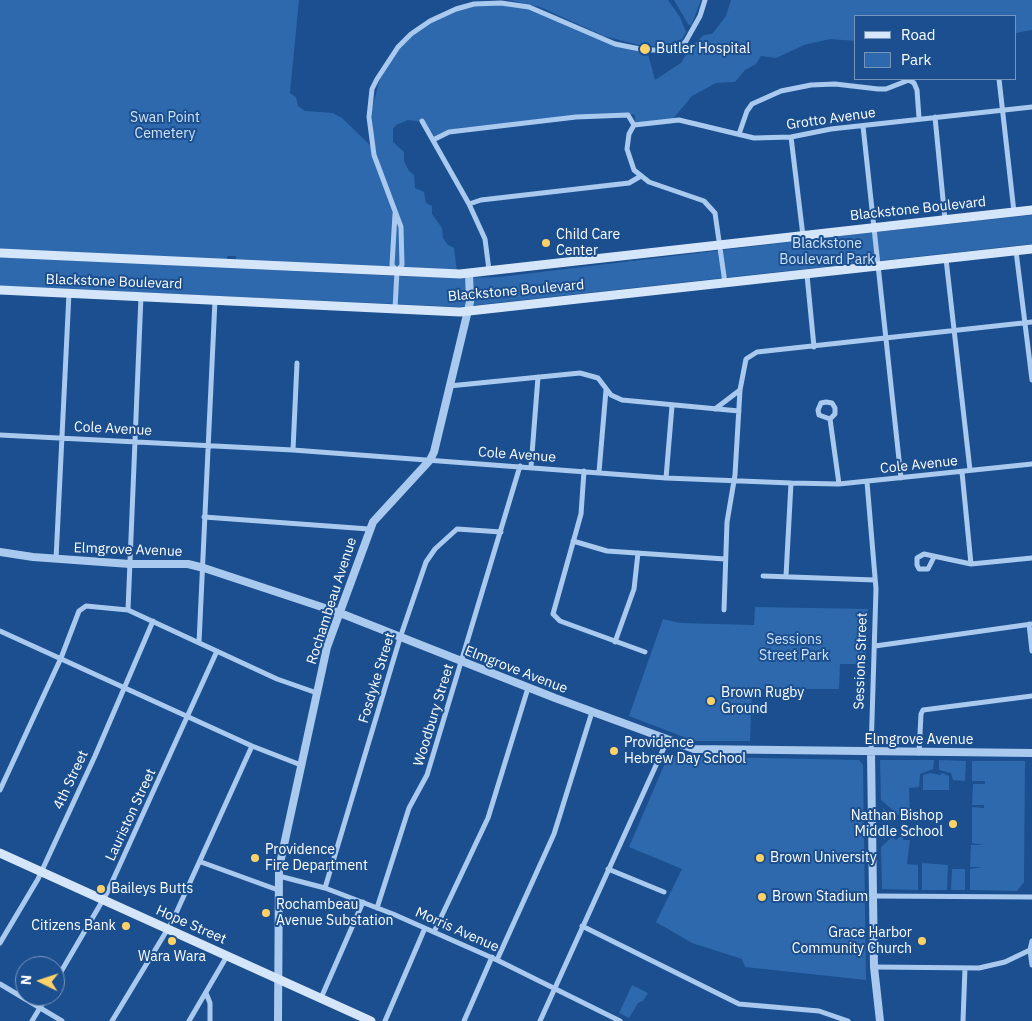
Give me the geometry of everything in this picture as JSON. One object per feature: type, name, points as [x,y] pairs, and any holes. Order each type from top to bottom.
[{"type":"main road","name":"Blackstone Boulevard","points":[[0,253],[469,273],[1032,210]]},
{"type":"main road","name":"Blackstone Boulevard","points":[[0,290],[468,312],[1032,249]]},
{"type":"main road","name":"Hope Street","points":[[0,853],[371,1021]]},
{"type":"street","points":[[463,0],[464,6]]},
{"type":"street","points":[[395,309],[397,271],[402,265],[403,255],[401,227],[371,142],[369,117],[372,89],[389,59],[411,34],[437,17],[464,6],[501,3],[529,8],[608,42],[656,51],[674,49],[686,41],[700,16],[705,0]]},
{"type":"street","points":[[739,134],[747,110],[752,104],[781,91],[811,85],[836,84],[878,90],[909,80],[914,83],[917,90],[919,118]]},
{"type":"street","points":[[999,80],[1014,212]]},
{"type":"street","name":"Grotto Avenue","points":[[634,125],[679,120],[754,138],[791,137],[831,128],[1032,108]]},
{"type":"street","points":[[434,140],[449,132],[616,114],[628,115],[634,125],[629,134],[627,149],[634,170],[649,182],[696,198],[711,207],[717,221],[725,284]]},
{"type":"street","points":[[935,117],[945,220]]},
{"type":"street","points":[[422,121],[469,204],[485,238],[489,270]]},
{"type":"street","points":[[863,126],[872,228],[901,478]]},
{"type":"street","points":[[791,137],[803,236]]},
{"type":"street","points":[[469,204],[481,200],[629,183],[641,176]]},
{"type":"street","points":[[395,210],[392,264],[397,271]]},
{"type":"street","points":[[1016,251],[1032,380]]},
{"type":"street","points":[[946,259],[970,470]]},
{"type":"street","name":"Rochambeau Avenue","points":[[278,1021],[278,890],[281,856],[327,648],[369,529],[377,517],[430,460],[436,444],[468,312],[470,302],[469,273]]},
{"type":"street","points":[[807,274],[814,347]]},
{"type":"street","points":[[56,559],[69,293]]},
{"type":"street","points":[[128,610],[141,296]]},
{"type":"street","points":[[199,643],[215,300]]},
{"type":"street","points":[[724,610],[725,559],[729,507],[734,482],[740,390],[744,364],[751,354],[1032,322]]},
{"type":"street","points":[[293,450],[297,363]]},
{"type":"street","points":[[450,386],[587,374],[601,380],[606,390],[622,400],[740,411]]},
{"type":"street","points":[[531,467],[538,377]]},
{"type":"street","points":[[599,472],[606,390]]},
{"type":"street","points":[[714,409],[740,390]]},
{"type":"street","points":[[666,478],[672,406]]},
{"type":"street","points":[[830,420],[838,484]]},
{"type":"street","name":"Cole Avenue","points":[[0,435],[293,450],[734,482],[838,484],[1032,464]]},
{"type":"street","name":"Woodbury Street","points":[[377,908],[409,808],[427,775],[520,466]]},
{"type":"street","points":[[584,472],[581,514],[552,614],[558,621],[645,652]]},
{"type":"street","points":[[962,472],[972,564]]},
{"type":"street","name":"Sessions Street","points":[[867,482],[875,580],[875,646],[871,752],[874,968],[880,1021]]},
{"type":"street","points":[[786,576],[792,483]]},
{"type":"street","points":[[204,517],[369,529]]},
{"type":"street","name":"Fosdyke Street","points":[[325,888],[400,638],[426,562],[440,543],[457,528],[501,532]]},
{"type":"street","points":[[573,541],[601,550],[725,559]]},
{"type":"street","name":"Elmgrove Avenue","points":[[0,552],[16,556],[130,564],[188,564],[204,568],[340,613],[667,741],[701,750],[1032,753]]},
{"type":"street","points":[[615,642],[634,589],[638,553]]},
{"type":"street","points":[[934,557],[972,564],[1032,558]]},
{"type":"street","points":[[763,576],[875,580]]},
{"type":"street","points":[[0,790],[82,607],[128,610],[277,679],[317,693]]},
{"type":"street","name":"4th Street","points":[[0,943],[41,872],[153,621]]},
{"type":"street","points":[[875,646],[1030,624],[1032,651]]},
{"type":"street","points":[[0,631],[252,746],[301,765]]},
{"type":"street","name":"Lauriston Street","points":[[65,965],[104,900],[217,651]]},
{"type":"street","points":[[434,932],[488,818],[528,688]]},
{"type":"street","points":[[919,752],[921,714],[924,710],[1032,696]]},
{"type":"street","points":[[464,1021],[554,834],[592,712]]},
{"type":"street","points":[[540,1021],[667,741]]},
{"type":"street","points":[[112,1021],[167,929],[201,862],[252,746]]},
{"type":"street","points":[[201,862],[278,890]]},
{"type":"street","points":[[608,869],[664,892]]},
{"type":"street","name":"Morris Avenue","points":[[279,876],[325,888],[364,902],[494,959],[620,1021]]},
{"type":"street","points":[[873,896],[1032,897]]},
{"type":"street","points":[[321,998],[364,902]]},
{"type":"street","points":[[582,926],[739,1004],[819,1011],[848,1021]]},
{"type":"street","points":[[385,1021],[425,928]]},
{"type":"street","points":[[1032,941],[1030,950],[1032,965]]},
{"type":"street","points":[[874,968],[965,968],[1000,964],[1030,950]]},
{"type":"street","points":[[189,1021],[227,956]]},
{"type":"street","points":[[963,1021],[965,968]]},
{"type":"street","points":[[0,984],[62,1021]]},
{"type":"street","points":[[206,993],[210,1003],[210,1021]]},
{"type":"street","points":[[32,1021],[39,1008]]},
{"type":"green space","name":"Swan Point Cemetery","points":[[0,0],[299,0],[290,93],[296,97],[298,106],[305,111],[333,113],[342,118],[373,148],[372,109],[381,74],[401,45],[429,20],[475,3],[522,5],[616,42],[647,50],[655,80],[681,63],[690,48],[704,35],[712,34],[726,16],[731,0],[1032,0],[1032,30],[1017,33],[1017,15],[854,15],[854,41],[830,39],[804,45],[776,58],[761,56],[756,64],[745,70],[735,82],[716,83],[692,96],[672,120],[635,124],[635,115],[626,113],[458,128],[435,138],[425,122],[408,120],[396,125],[393,129],[393,142],[404,152],[404,161],[409,171],[414,175],[415,188],[424,192],[426,203],[432,206],[432,214],[442,228],[443,238],[448,245],[454,248],[457,272],[236,262],[236,256],[227,256],[227,262],[0,250]]},
{"type":"green space","points":[[509,0],[668,0],[680,17],[686,32],[682,39],[669,46],[643,46],[604,36],[540,7]]},
{"type":"green space","points":[[674,0],[701,0],[691,26],[688,24]]},
{"type":"green space","name":"Blackstone Boulevard Park","points":[[1032,215],[1032,244],[459,307],[0,286],[0,257],[399,276],[499,277]]},
{"type":"green space","name":"Sessions Street Park","points":[[755,607],[868,609],[865,664],[840,664],[839,689],[752,689],[750,741],[694,741],[629,716],[663,619],[680,623],[754,625]]},
{"type":"green space","name":"Brown Stadium","points":[[668,756],[859,760],[863,765],[866,980],[745,967],[742,959],[692,943],[656,922],[682,869],[629,847]]},
{"type":"green space","points":[[880,760],[934,760],[933,769],[920,774],[919,787],[909,788],[910,816],[908,816],[907,822],[881,800]]},
{"type":"green space","points":[[939,760],[966,761],[965,781],[953,780],[951,773],[939,770]]},
{"type":"green space","points":[[972,761],[1025,761],[1024,882],[1017,891],[970,890],[970,869],[982,867],[970,867],[971,845],[984,845],[972,843],[972,807],[984,808],[984,805],[972,805],[973,784],[985,784],[985,781],[972,781]]},
{"type":"green space","points":[[930,773],[940,775],[942,773],[949,776],[949,790],[923,790],[923,775]]},
{"type":"green space","points":[[883,808],[893,816],[893,822],[882,822]]},
{"type":"green space","points":[[881,826],[893,826],[892,832],[884,840]]},
{"type":"green space","points":[[903,834],[903,840],[910,840],[907,864],[918,865],[918,890],[882,889],[881,847],[892,837],[896,840]]},
{"type":"green space","points":[[922,863],[948,865],[947,890],[922,890]]},
{"type":"green space","points":[[952,869],[965,869],[965,890],[951,890]]},
{"type":"green space","points":[[632,985],[648,993],[643,1001],[638,1003],[629,1018],[619,1013]]},
{"type":"place","name":"Butler Hospital","points":[[645,49]]},
{"type":"place","name":"Child Care Center","points":[[546,243]]},
{"type":"place","name":"Brown Rugby Ground","points":[[711,701]]},
{"type":"place","name":"Providence Hebrew Day School","points":[[614,751]]},
{"type":"place","name":"Nathan Bishop Middle School","points":[[953,824]]},
{"type":"place","name":"Providence Fire Department","points":[[255,858]]},
{"type":"place","name":"Brown University","points":[[760,858]]},
{"type":"place","name":"Baileys Butts","points":[[101,889]]},
{"type":"place","name":"Brown Stadium","points":[[762,897]]},
{"type":"place","name":"Rochambeau Avenue Substation","points":[[266,913]]},
{"type":"place","name":"Citizens Bank","points":[[126,926]]},
{"type":"place","name":"Wara Wara","points":[[172,941]]},
{"type":"place","name":"Grace Harbor Community Church","points":[[922,941]]}]
